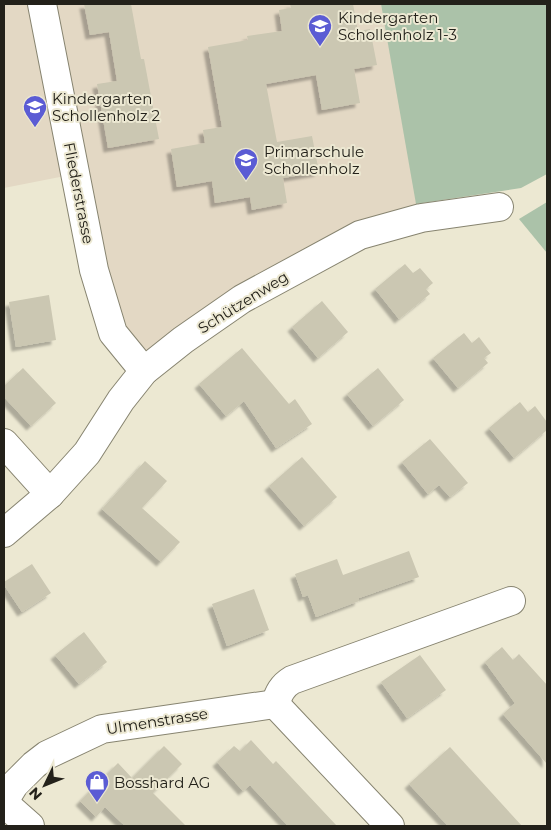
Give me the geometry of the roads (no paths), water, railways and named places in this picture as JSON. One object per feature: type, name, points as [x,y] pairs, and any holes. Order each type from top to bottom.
[{"type":"street","name":"Fliederstrasse","points":[[42,4],[94,270],[113,333],[144,371]]},
{"type":"street","name":"Schützenweg","points":[[4,533],[50,494],[87,452],[121,400],[144,371],[183,340],[242,299],[360,235],[421,218],[499,207]]},
{"type":"street","points":[[4,443],[50,494]]},
{"type":"street","points":[[390,826],[275,704],[280,691],[292,680],[511,601]]},
{"type":"street","name":"Ulmenstrasse","points":[[4,802],[14,785],[47,755],[102,729],[275,704]]},
{"type":"street","points":[[4,802],[30,826]]},
{"type":"place","name":"Kindergarten Schollenholz 1-3","points":[[320,47]]},
{"type":"place","name":"Kindergarten Schollenholz 2","points":[[35,128]]},
{"type":"place","name":"Primarschule Schollenholz","points":[[246,181]]},
{"type":"place","name":"Bosshard AG","points":[[97,803]]}]
